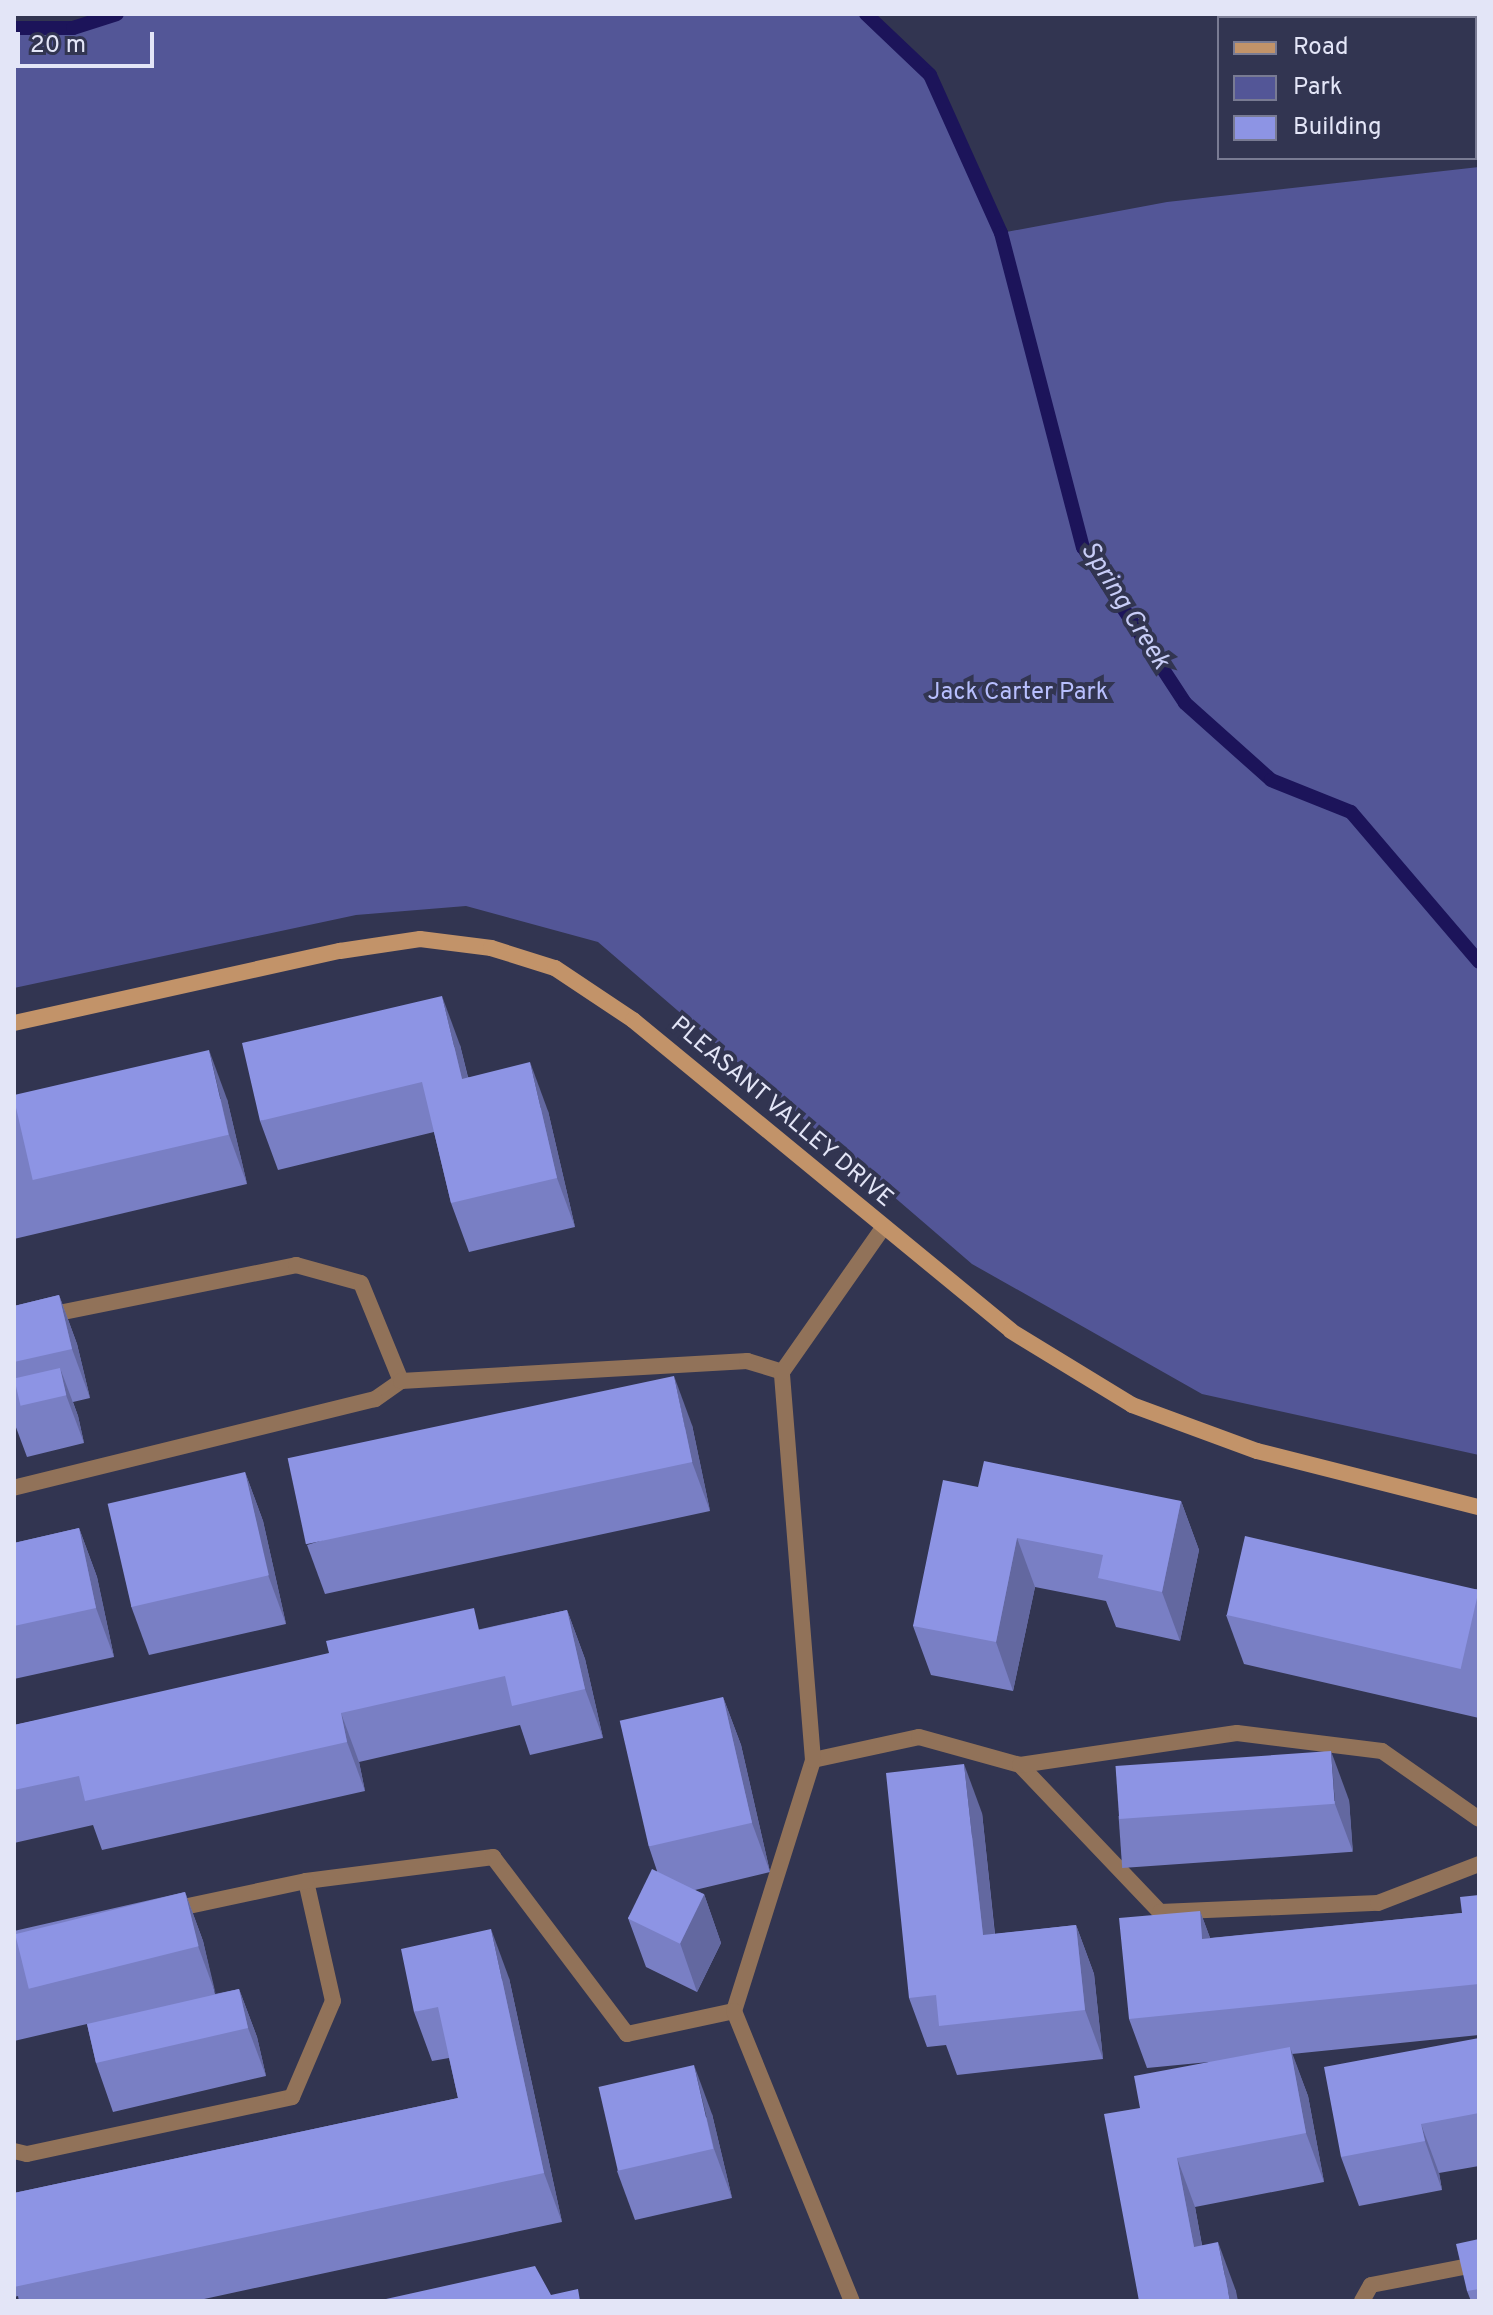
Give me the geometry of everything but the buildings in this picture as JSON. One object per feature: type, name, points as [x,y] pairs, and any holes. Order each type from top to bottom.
[{"type":"street","name":"PLEASANT VALLEY DRIVE","points":[[14,1023],[340,951],[420,939],[491,948],[555,968],[633,1020],[882,1229],[1011,1331],[1132,1405],[1257,1451],[1479,1507]]},
{"type":"lane","points":[[852,2301],[734,2011],[813,1760],[782,1372],[882,1229]]},
{"type":"lane","points":[[14,1322],[296,1265],[361,1283],[401,1381]]},
{"type":"lane","points":[[14,1488],[375,1399],[401,1381],[747,1361],[782,1372]]},
{"type":"lane","points":[[813,1760],[919,1737],[1020,1765],[1237,1733],[1382,1751],[1479,1819]]},
{"type":"lane","points":[[1020,1765],[1160,1912],[1378,1903],[1479,1864]]},
{"type":"lane","points":[[151,1913],[306,1881],[493,1857],[627,2034],[734,2011]]},
{"type":"lane","points":[[14,2151],[27,2154],[292,2097],[333,2001],[306,1881]]},
{"type":"lane","points":[[1362,2301],[1371,2285],[1479,2264]]},
{"type":"green space","name":"Jack Carter Park","points":[[117,14],[866,14],[930,75],[1001,233],[1167,202],[1479,167],[1479,1455],[1202,1394],[972,1264],[598,942],[466,906],[356,915],[14,988],[14,28],[73,28]]},
{"type":"waterway","name":"Spring Creek","points":[[14,28],[73,28],[117,14]]},
{"type":"waterway","name":"Spring Creek","points":[[866,14],[930,75],[1001,233],[1083,547],[1185,703],[1271,780],[1351,812],[1479,962]]}]
